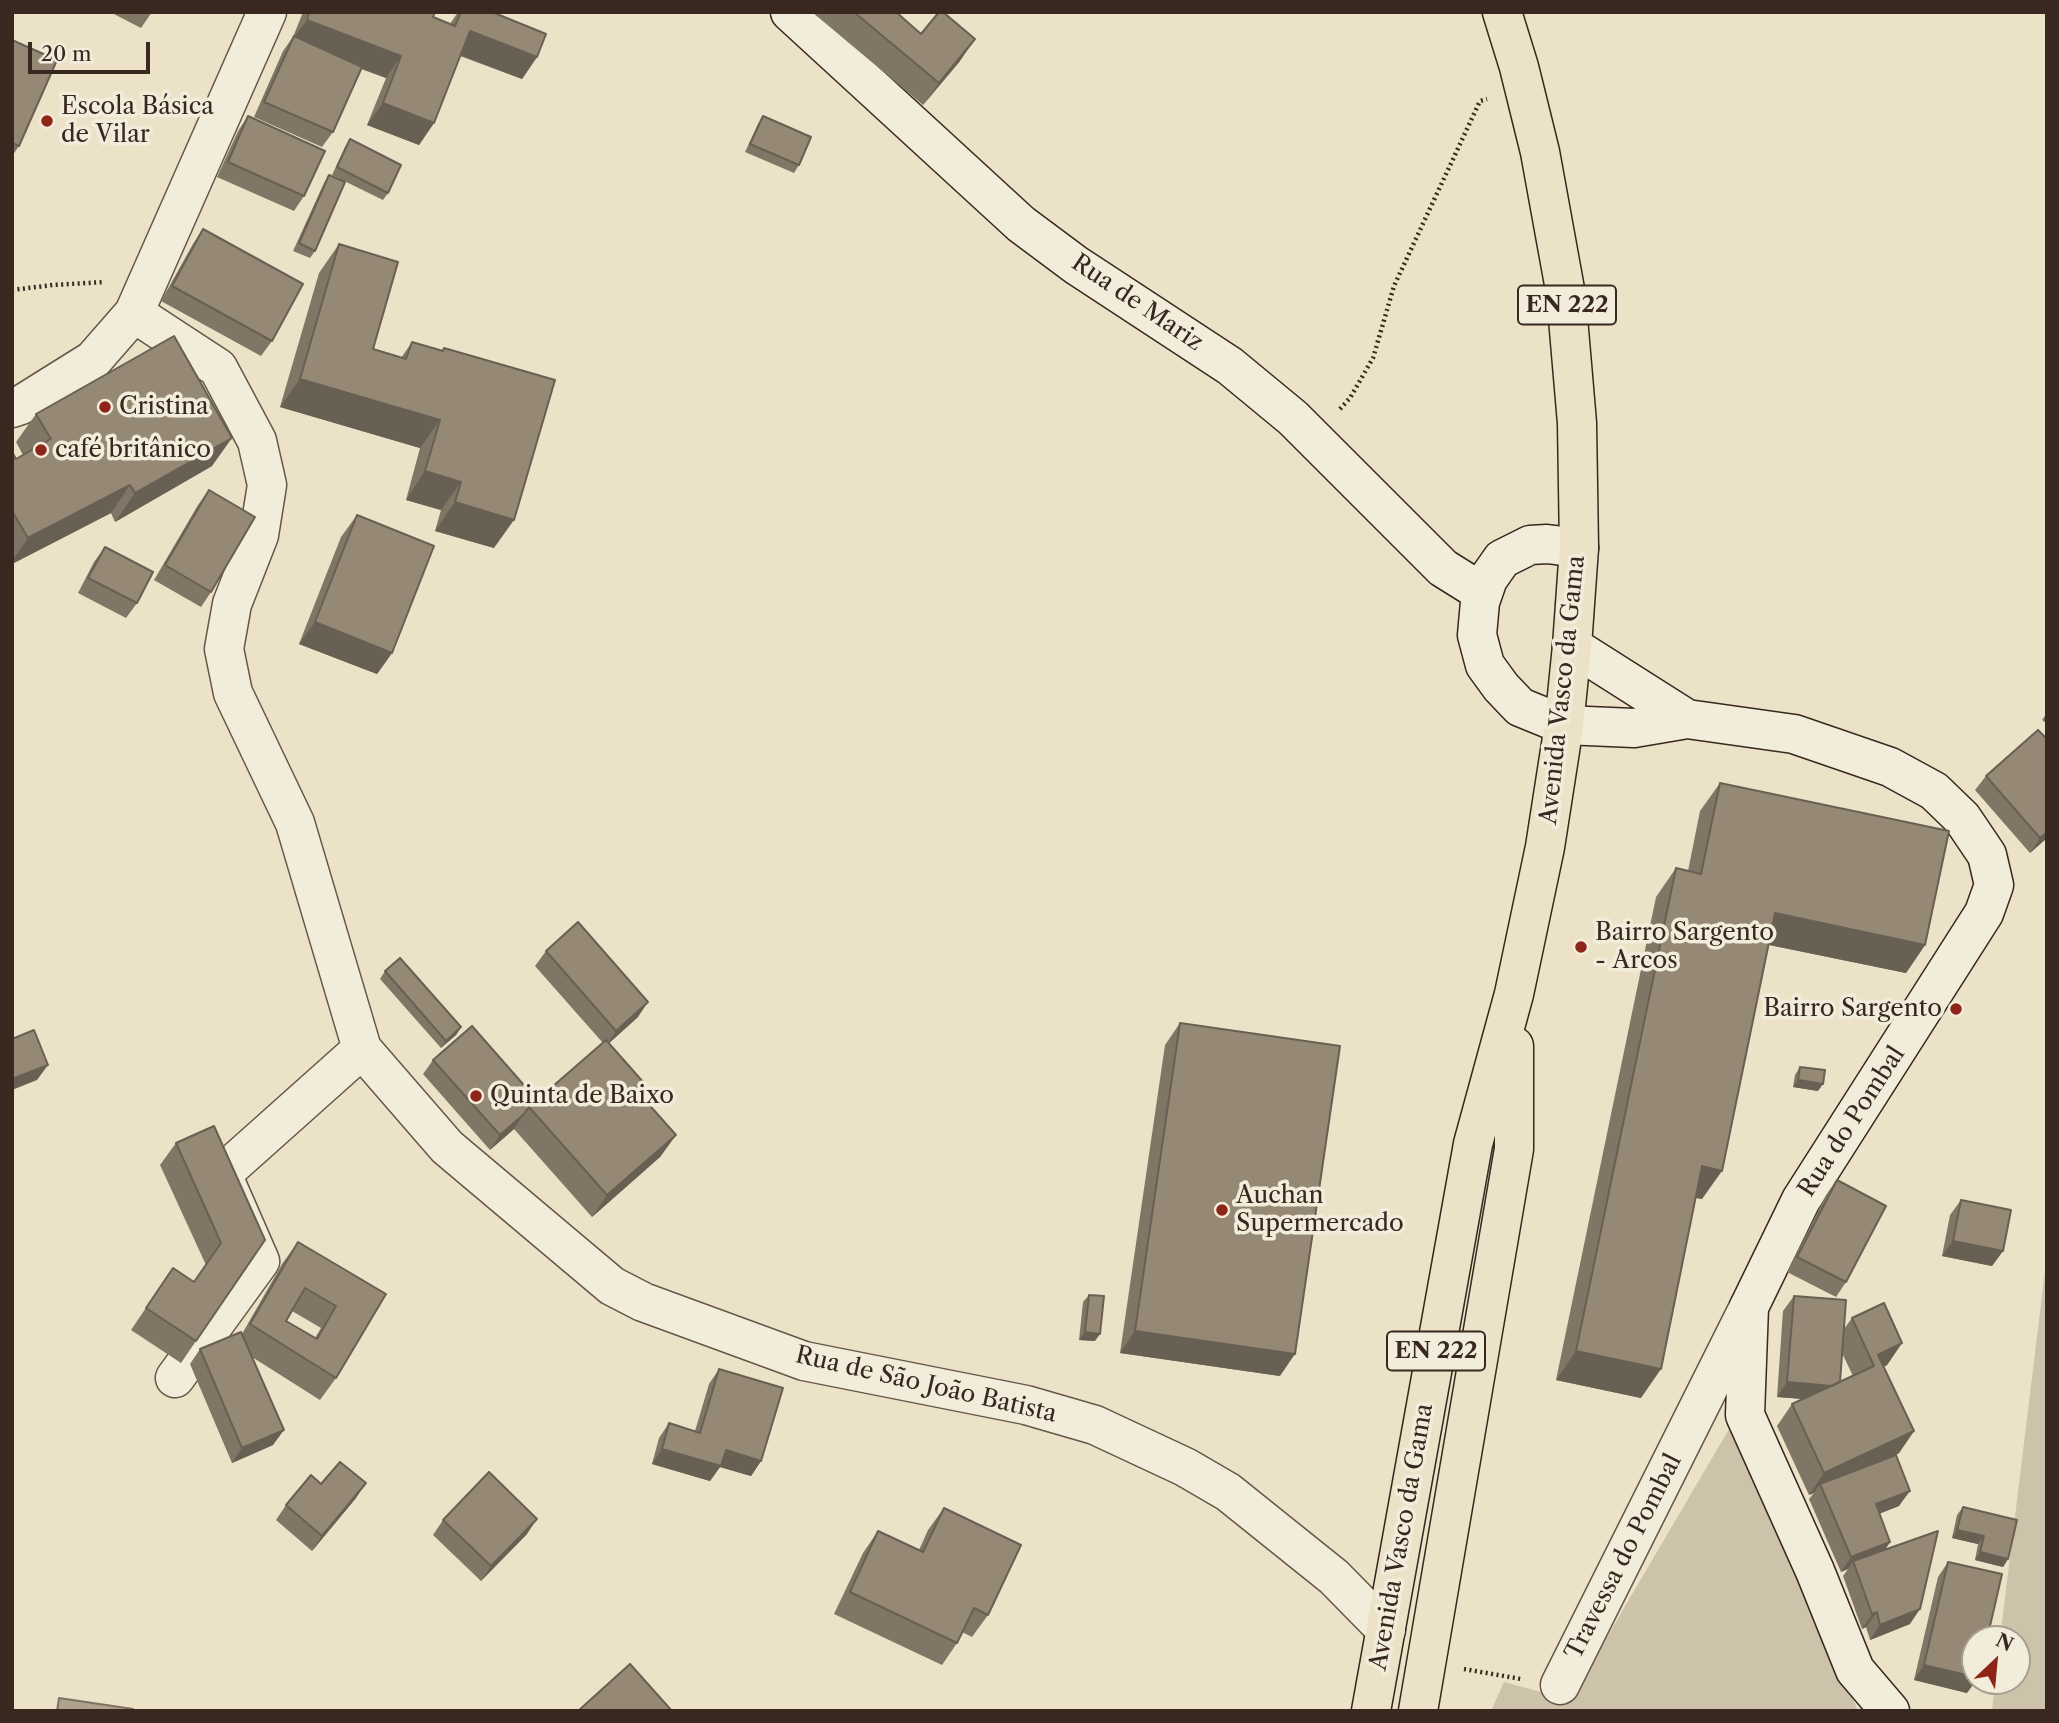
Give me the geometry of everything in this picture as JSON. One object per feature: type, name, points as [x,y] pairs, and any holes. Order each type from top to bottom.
[{"type":"main road","name":"Avenida Vasco da Gama","points":[[1371,1711],[1474,1144],[1514,994],[1545,847],[1564,725],[1572,646],[1579,548],[1576,400],[1566,295],[1540,152],[1502,12]]},
{"type":"main road","name":"Avenida Vasco da Gama","points":[[1418,1711],[1514,1149],[1514,994]]},
{"type":"street","points":[[12,408],[93,360],[141,297],[267,12]]},
{"type":"street","name":"Rua de Mariz","points":[[790,12],[1021,224],[1076,265],[1230,366],[1293,418],[1443,568],[1483,593]]},
{"type":"street","name":"Rua de São João Batista","points":[[141,297],[218,368],[257,441],[267,485],[259,535],[232,604],[224,649],[233,692],[295,823],[362,1049],[447,1147],[612,1286],[643,1302],[804,1361],[1026,1405],[1095,1425],[1185,1467],[1228,1492],[1334,1577],[1385,1630]]},
{"type":"street","points":[[1564,725],[1520,707],[1485,665],[1477,635],[1480,602],[1488,579],[1502,559],[1530,545],[1579,548]]},
{"type":"street","name":"Rua do Pombal","points":[[1572,646],[1687,719]]},
{"type":"street","name":"Rua do Pombal","points":[[1564,725],[1634,728],[1687,719],[1794,734],[1890,767],[1934,791],[1962,818],[1987,855],[1994,885],[1984,913],[1801,1200],[1749,1307],[1745,1415],[1856,1670],[1890,1711]]},
{"type":"street","points":[[176,1378],[260,1261],[222,1174],[362,1049]]},
{"type":"street","name":"Travessa do Pombal","points":[[1560,1685],[1749,1307]]},
{"type":"path","points":[[1314,439],[1350,398],[1373,358],[1394,286],[1480,101],[1524,90]]},
{"type":"path","points":[[12,290],[54,285],[141,297]]},
{"type":"path","name":"Travessa do Pombal","points":[[1426,1662],[1560,1685]]},
{"type":"shaded area","points":[[2047,1255],[2047,1711],[1992,1711],[1994,1695],[2031,1695],[2031,1625],[2002,1625]]},
{"type":"shaded area","points":[[1735,1419],[1858,1711],[1491,1711],[1504,1682],[1570,1700]]},
{"type":"shaded area","points":[[59,1698],[133,1709],[133,1711],[57,1711]]},
{"type":"building","points":[[309,12],[435,12],[433,17],[455,26],[461,12],[492,12],[546,34],[537,57],[470,31],[434,123],[383,103],[401,56],[307,20]]},
{"type":"building","points":[[854,12],[896,12],[921,34],[939,12],[943,12],[975,39],[939,83]]},
{"type":"building","points":[[294,36],[362,67],[333,132],[264,102]]},
{"type":"building","points":[[12,40],[57,60],[19,146],[12,143]]},
{"type":"building","points":[[248,116],[325,151],[304,196],[228,162]]},
{"type":"building","points":[[763,116],[811,137],[799,165],[750,144]]},
{"type":"building","points":[[350,139],[401,165],[388,193],[337,167]]},
{"type":"building","points":[[329,175],[345,182],[315,251],[299,243]]},
{"type":"building","points":[[203,229],[303,284],[272,341],[172,286]]},
{"type":"building","points":[[339,244],[398,262],[373,349],[406,359],[412,342],[443,351],[444,348],[555,380],[514,520],[455,502],[461,482],[425,471],[440,420],[300,379]]},
{"type":"building","points":[[174,336],[232,438],[135,493],[130,485],[28,538],[12,511],[12,452],[16,459],[51,439],[36,414]]},
{"type":"building","points":[[209,490],[255,517],[211,592],[165,565]]},
{"type":"building","points":[[357,515],[434,546],[392,653],[315,622]]},
{"type":"building","points":[[105,547],[153,572],[137,603],[88,578]]},
{"type":"building","points":[[2038,730],[2047,739],[2047,832],[2040,838],[1986,776]]},
{"type":"building","points":[[1720,783],[1949,831],[1925,945],[1775,913],[1722,1171],[1702,1166],[1661,1369],[1576,1351],[1676,868],[1701,874]]},
{"type":"building","points":[[578,922],[648,1002],[616,1031],[546,951]]},
{"type":"building","points":[[400,958],[461,1027],[446,1041],[385,971]]},
{"type":"building","name":"Auchan Supermercado","points":[[1180,1023],[1340,1046],[1295,1354],[1135,1331]]},
{"type":"building","name":"Quinta de Baixo","points":[[472,1026],[537,1100],[500,1135],[433,1060]]},
{"type":"building","points":[[34,1030],[48,1065],[12,1079],[12,1039]]},
{"type":"building","points":[[606,1040],[644,1083],[636,1090],[676,1135],[607,1195],[529,1107]]},
{"type":"building","points":[[1800,1067],[1825,1070],[1823,1084],[1798,1080]]},
{"type":"building","points":[[214,1126],[265,1240],[196,1341],[146,1308],[173,1268],[194,1282],[221,1243],[176,1143]]},
{"type":"building","points":[[1837,1180],[1886,1206],[1846,1282],[1797,1257]]},
{"type":"building","points":[[1961,1200],[2011,1210],[2003,1251],[1953,1241]]},
{"type":"building","points":[[298,1242],[386,1294],[336,1378],[250,1324]],"holes":[[[305,1288],[336,1306],[317,1339],[286,1321]]]},
{"type":"building","points":[[1089,1295],[1104,1296],[1100,1334],[1085,1332]]},
{"type":"building","points":[[1794,1296],[1846,1300],[1840,1382],[1832,1386],[1787,1382]]},
{"type":"building","points":[[1884,1303],[1902,1343],[1878,1355],[1914,1431],[1824,1473],[1792,1404],[1874,1366],[1852,1318]]},
{"type":"building","points":[[241,1332],[284,1430],[242,1448],[200,1349]]},
{"type":"building","points":[[719,1369],[783,1388],[761,1461],[726,1450],[721,1466],[662,1449],[669,1423],[700,1433]]},
{"type":"building","points":[[1896,1455],[1910,1491],[1876,1504],[1890,1542],[1851,1557],[1820,1484]]},
{"type":"building","points":[[340,1462],[366,1483],[322,1536],[286,1505],[311,1475],[321,1484]]},
{"type":"building","points":[[489,1472],[537,1519],[491,1566],[443,1520]]},
{"type":"building","points":[[1963,1507],[2017,1520],[2008,1559],[1980,1552],[1984,1536],[1957,1530]]},
{"type":"building","points":[[944,1508],[1021,1545],[988,1615],[974,1608],[957,1643],[850,1592],[878,1531],[923,1552]]},
{"type":"building","points":[[1938,1531],[1920,1609],[1880,1625],[1877,1612],[1872,1614],[1853,1561]]},
{"type":"building","points":[[1948,1562],[2002,1574],[1990,1625],[1961,1625],[1961,1674],[1924,1665]]},
{"type":"building","points":[[630,1664],[672,1711],[578,1711]]},
{"type":"place","name":"Escola Básica de Vilar","points":[[47,121]]},
{"type":"place","name":"Cristina","points":[[105,407]]},
{"type":"place","name":"café britânico","points":[[41,450]]},
{"type":"place","name":"Bairro Sargento - Arcos","points":[[1581,947]]},
{"type":"place","name":"Bairro Sargento","points":[[1956,1009]]},
{"type":"place","name":"Quinta de Baixo","points":[[476,1096]]},
{"type":"place","name":"Auchan Supermercado","points":[[1222,1210]]}]
